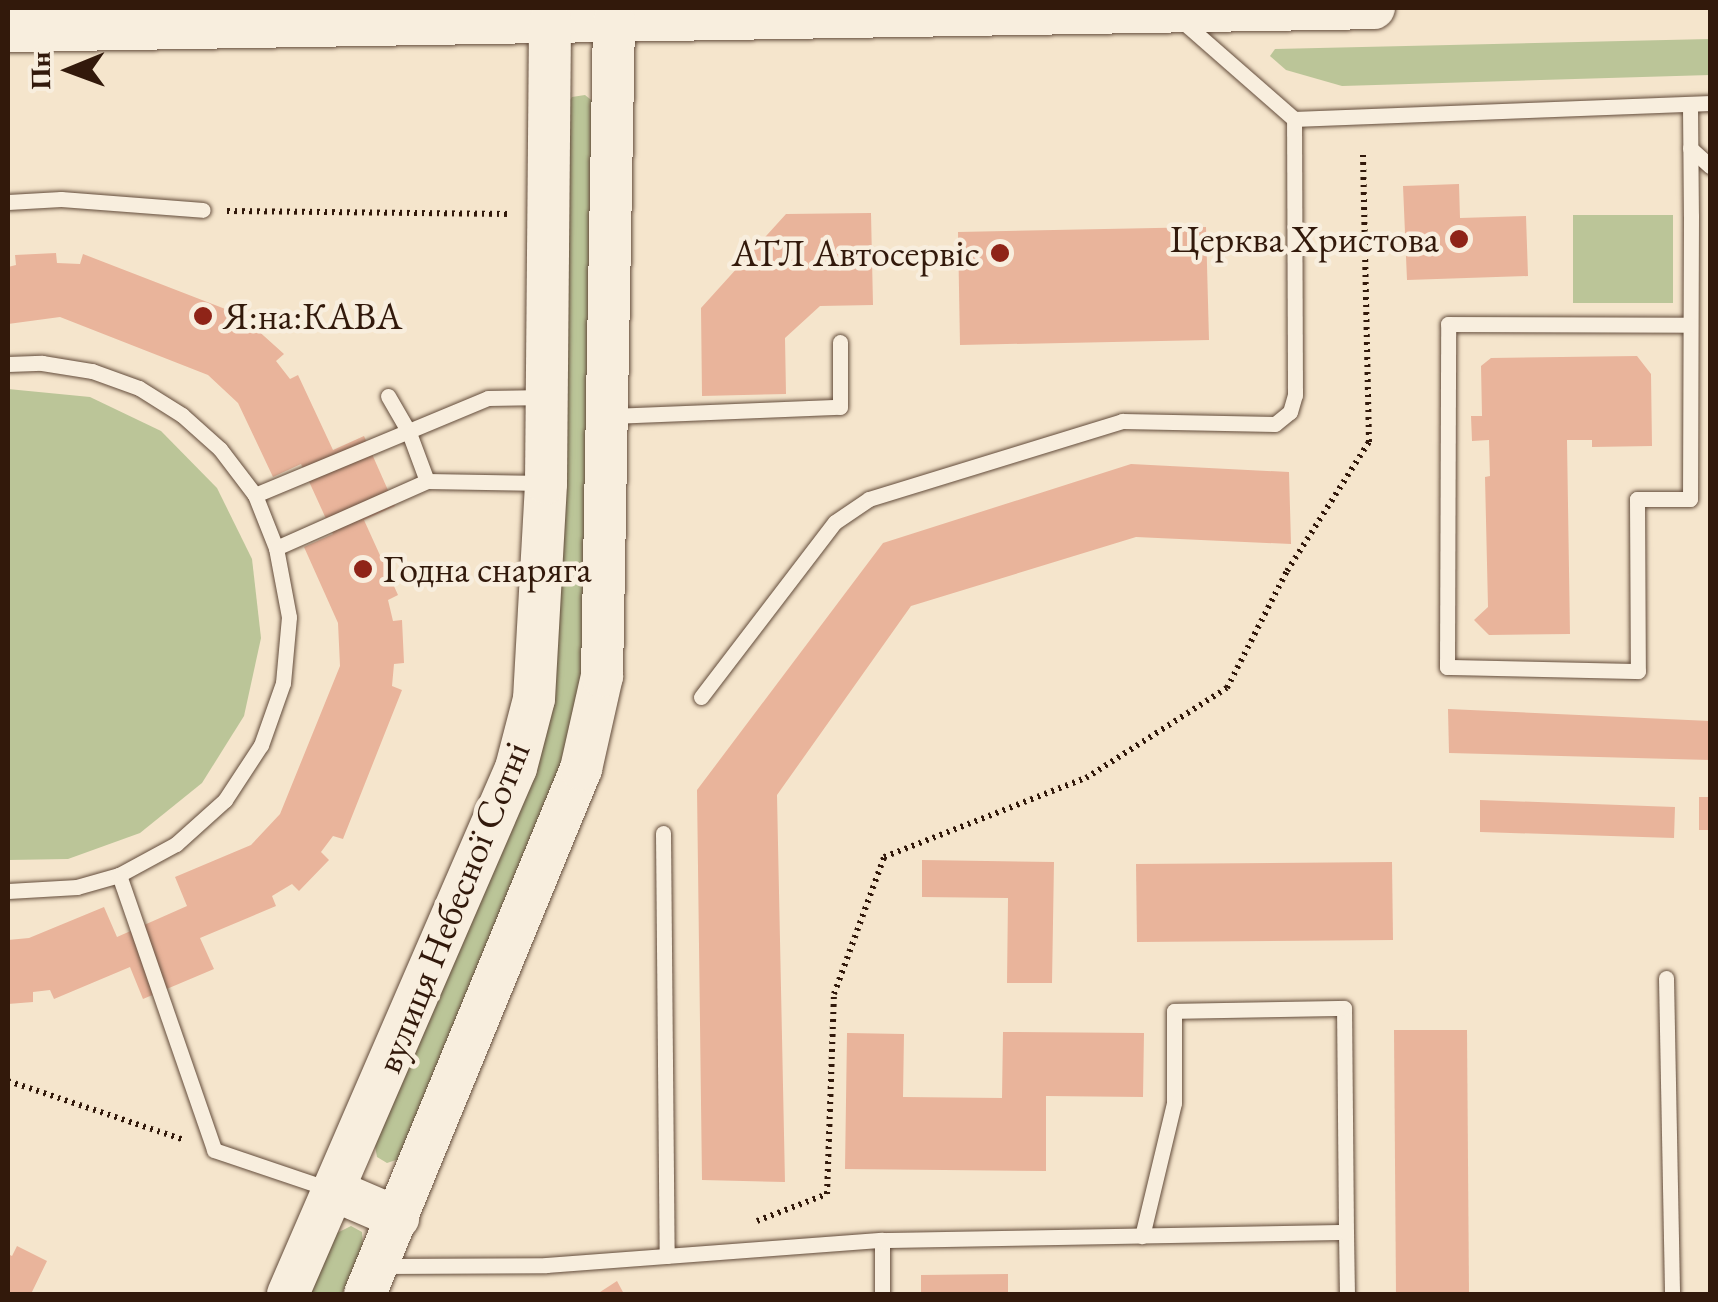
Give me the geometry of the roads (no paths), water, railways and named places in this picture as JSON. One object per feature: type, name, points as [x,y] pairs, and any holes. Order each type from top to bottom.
[{"type":"street","points":[[8,31],[1374,8]]},
{"type":"street","name":"вулиця Небесної Сотні","points":[[372,1280],[582,769],[602,676],[614,21]]},
{"type":"street","name":"вулиця Небесної Сотні","points":[[288,1294],[516,768],[534,699],[546,483],[550,22]]},
{"type":"street","points":[[333,1190],[398,1218]]},
{"type":"lane","points":[[1170,9],[1294,119],[1690,108],[1710,104]]},
{"type":"lane","points":[[1690,108],[1690,148],[1690,325],[1690,498],[1636,500],[1638,671],[1448,667],[1448,324],[1690,325]]},
{"type":"lane","points":[[700,697],[836,522],[869,499],[1108,424],[1138,420],[1275,424],[1290,412],[1296,395],[1294,119]]},
{"type":"lane","points":[[1690,148],[1710,166]]},
{"type":"lane","points":[[8,202],[61,199],[203,210]]},
{"type":"lane","points":[[607,416],[840,408],[840,342]]},
{"type":"lane","points":[[8,364],[42,363],[92,371],[140,388],[182,415],[220,449],[255,495],[276,548],[289,618],[283,683],[261,745],[225,800],[176,844],[118,875],[77,887],[8,891]]},
{"type":"lane","points":[[388,396],[408,430],[427,481]]},
{"type":"lane","points":[[255,495],[488,398],[547,397]]},
{"type":"lane","points":[[276,548],[427,481],[546,483]]},
{"type":"lane","points":[[663,833],[667,1256]]},
{"type":"lane","points":[[118,875],[214,1150],[333,1190]]},
{"type":"lane","points":[[1666,978],[1672,1294]]},
{"type":"lane","points":[[1142,1236],[1174,1103],[1174,1011],[1344,1008],[1347,1294]]},
{"type":"lane","points":[[372,1280],[882,1240],[1346,1232]]},
{"type":"lane","points":[[882,1240],[882,1294]]},
{"type":"place","name":"Церква Христова","points":[[1459,239]]},
{"type":"place","name":"АТЛ Автосервіс","points":[[1000,253]]},
{"type":"place","name":"Я:на:КАВА","points":[[203,316]]},
{"type":"place","name":"Годна снаряга","points":[[363,569]]}]
